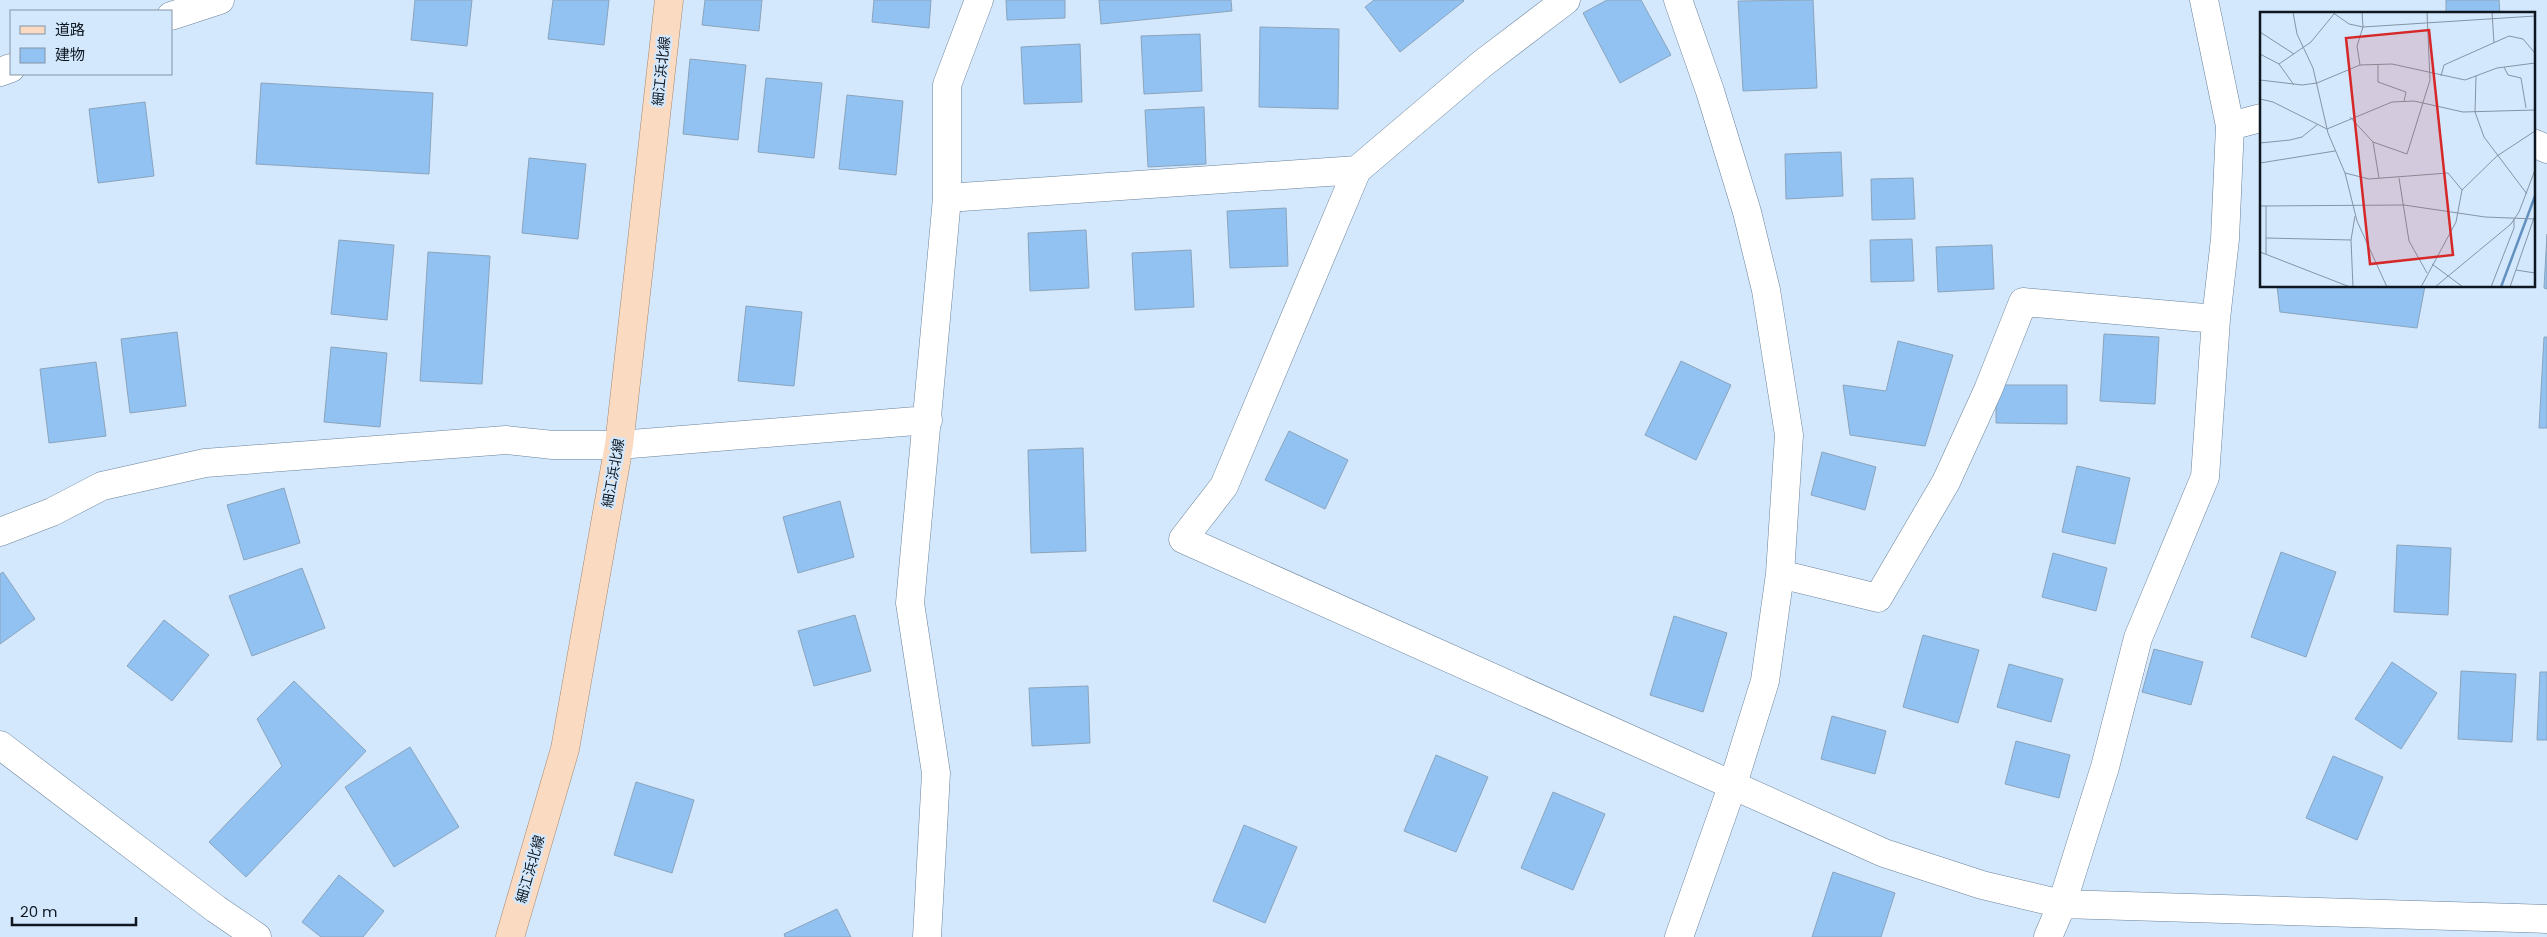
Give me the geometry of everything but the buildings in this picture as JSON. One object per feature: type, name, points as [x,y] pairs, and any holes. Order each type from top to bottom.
[{"type":"main road","name":"細江浜北線","points":[[510,937],[565,749],[619,445],[669,0]]},
{"type":"street","points":[[172,16],[220,0]]},
{"type":"street","points":[[927,937],[936,773],[910,603],[947,198],[947,85],[979,0]]},
{"type":"street","points":[[1566,0],[1482,64],[1357,170],[1224,486],[1183,539],[1884,853],[1982,885],[2062,904],[2547,919]]},
{"type":"street","points":[[1678,0],[1710,91],[1747,212],[1766,290],[1789,435],[1780,574],[1765,681],[1733,784],[1679,937]]},
{"type":"street","points":[[2048,937],[2062,904],[2105,767],[2138,638],[2205,477],[2216,319],[2225,239],[2230,126],[2204,0]]},
{"type":"street","points":[[2230,126],[2260,118]]},
{"type":"street","points":[[2534,143],[2547,149]]},
{"type":"street","points":[[947,198],[1357,170]]},
{"type":"street","points":[[1780,574],[1878,598],[1946,482],[1988,390],[2023,302],[2216,319]]},
{"type":"street","points":[[0,532],[52,512],[102,486],[205,463],[506,440],[553,445],[619,445],[928,420]]},
{"type":"street","points":[[0,745],[216,909],[257,937]]}]
